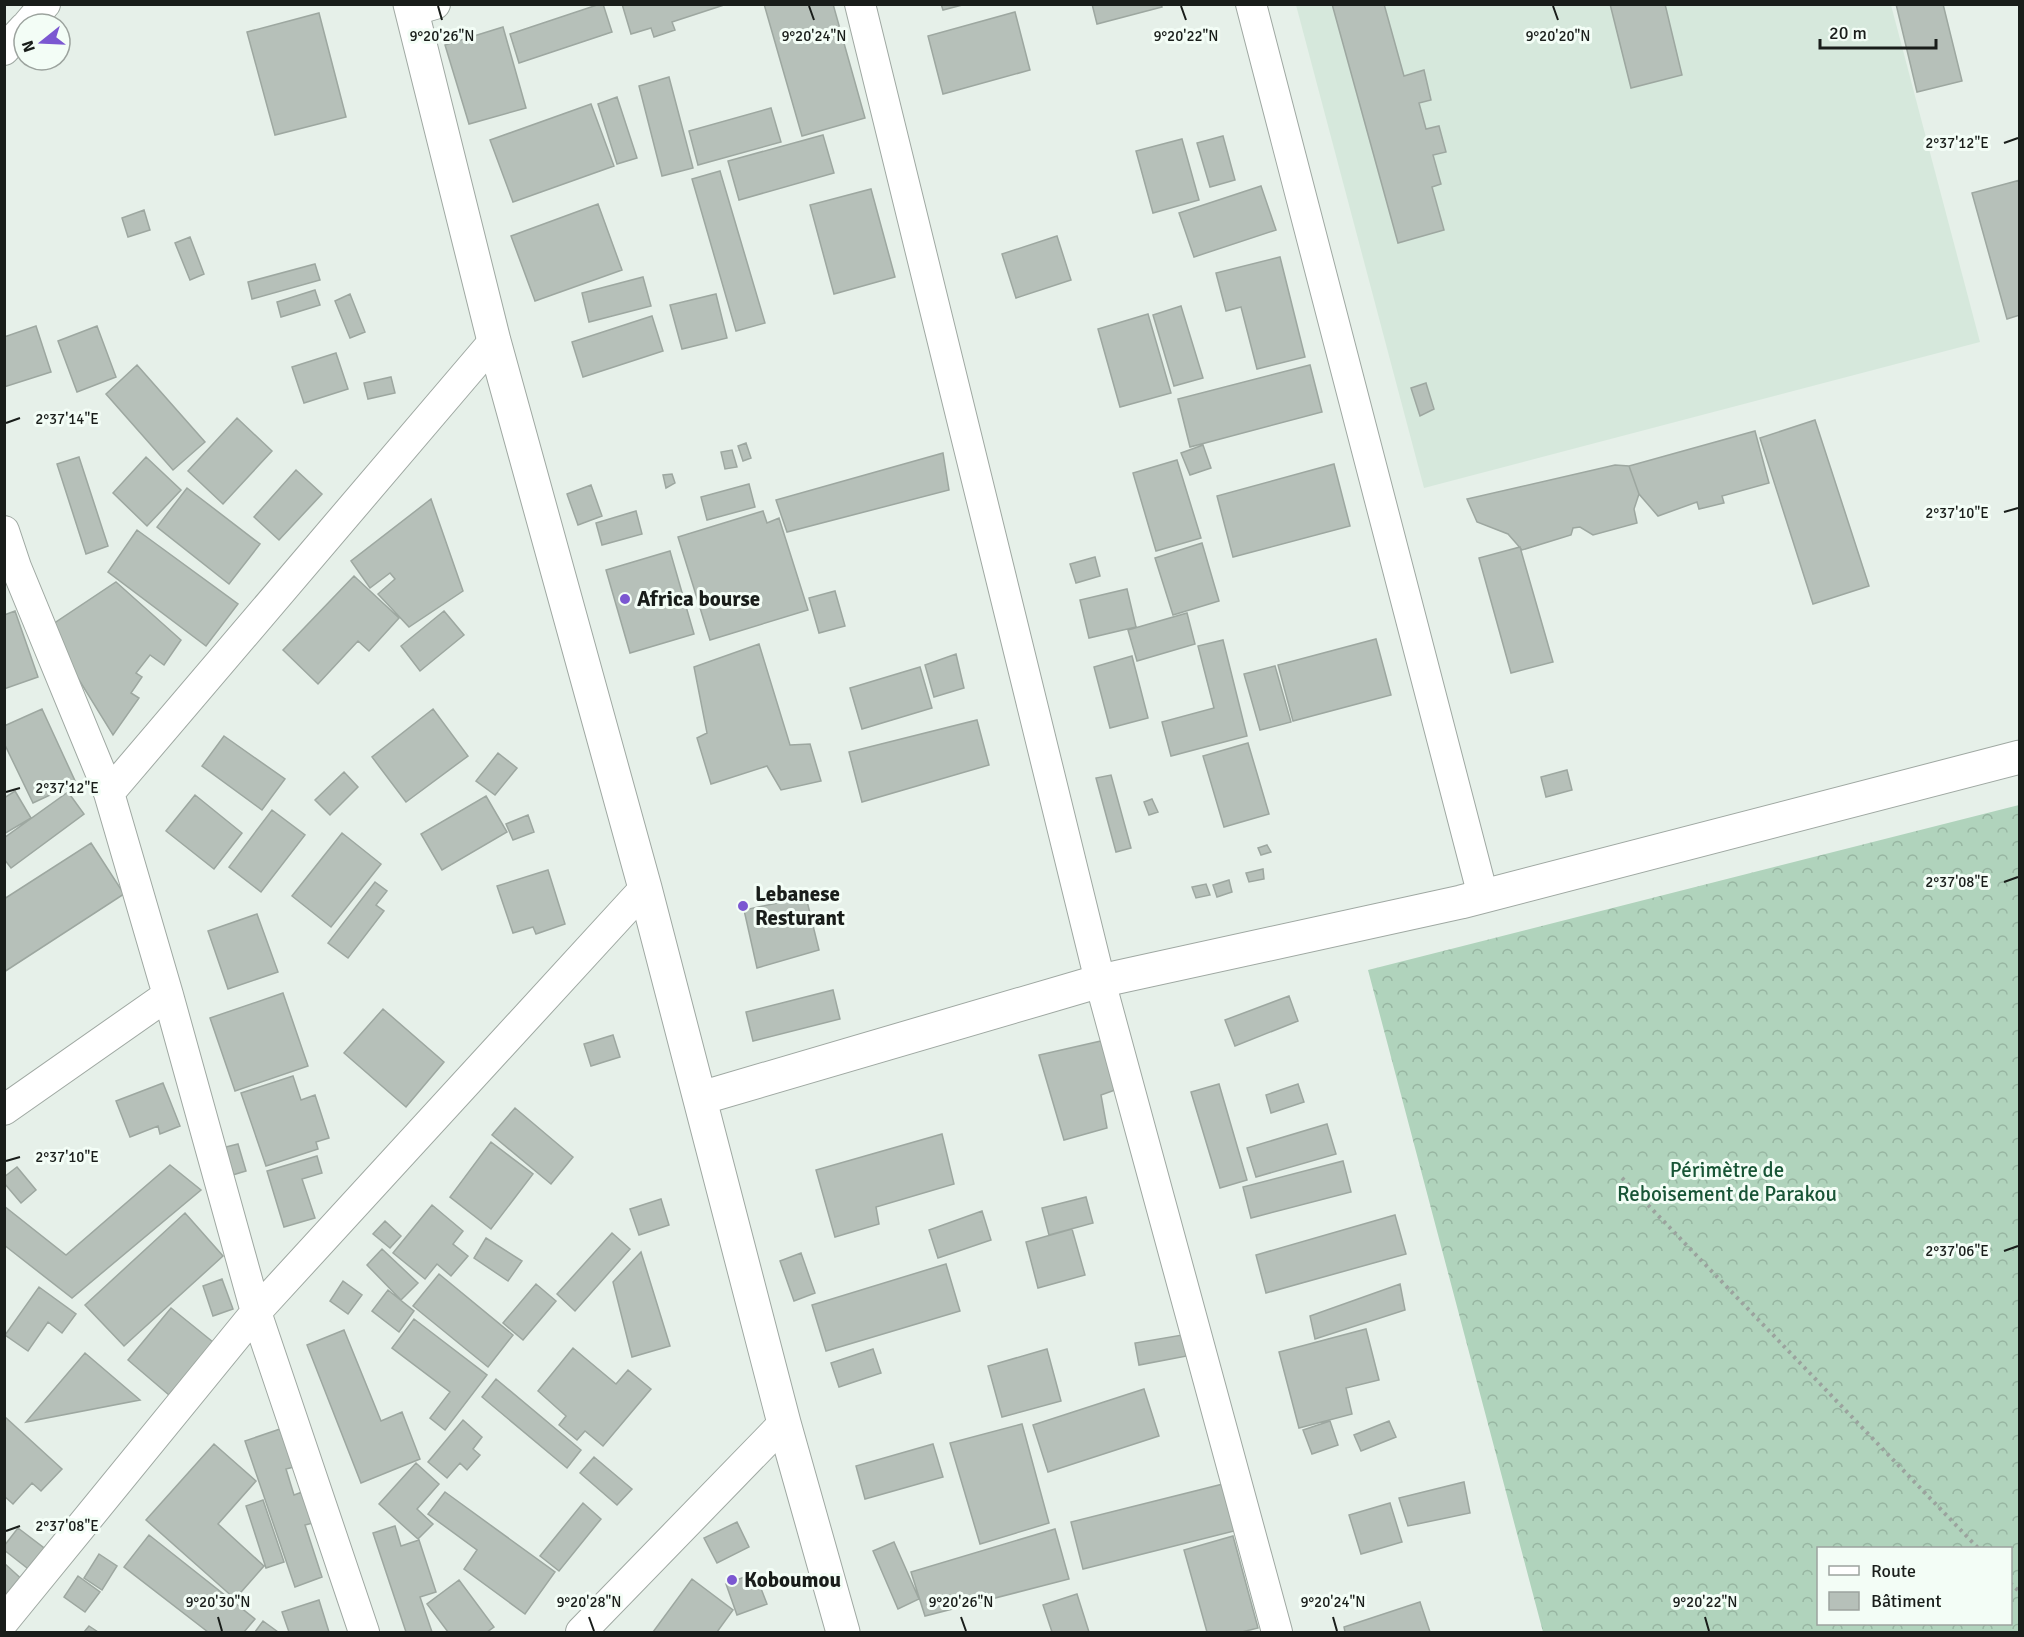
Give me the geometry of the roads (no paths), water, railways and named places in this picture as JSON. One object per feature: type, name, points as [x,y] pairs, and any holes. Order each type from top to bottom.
[{"type":"street","points":[[860,4],[1100,981],[1277,1632]]},
{"type":"street","points":[[1251,4],[1483,896]]},
{"type":"street","points":[[419,6],[494,341],[645,888],[784,1424],[843,1632]]},
{"type":"street","points":[[109,793],[494,341]]},
{"type":"street","points":[[4,531],[16,567],[109,793],[256,1312],[364,1632]]},
{"type":"street","points":[[701,1098],[1100,981],[1483,896],[2019,757]]},
{"type":"street","points":[[4,1622],[256,1312],[645,888]]},
{"type":"street","points":[[4,1110],[168,995]]},
{"type":"street","points":[[581,1632],[784,1424]]},
{"type":"place","name":"Africa bourse","points":[[625,599]]},
{"type":"place","name":"Lebanese Resturant","points":[[743,906]]},
{"type":"place","name":"Koboumou","points":[[732,1580]]},
{"type":"park label","name":"Périmètre de Reboisement de Parakou","points":[[1727,1182]]}]
